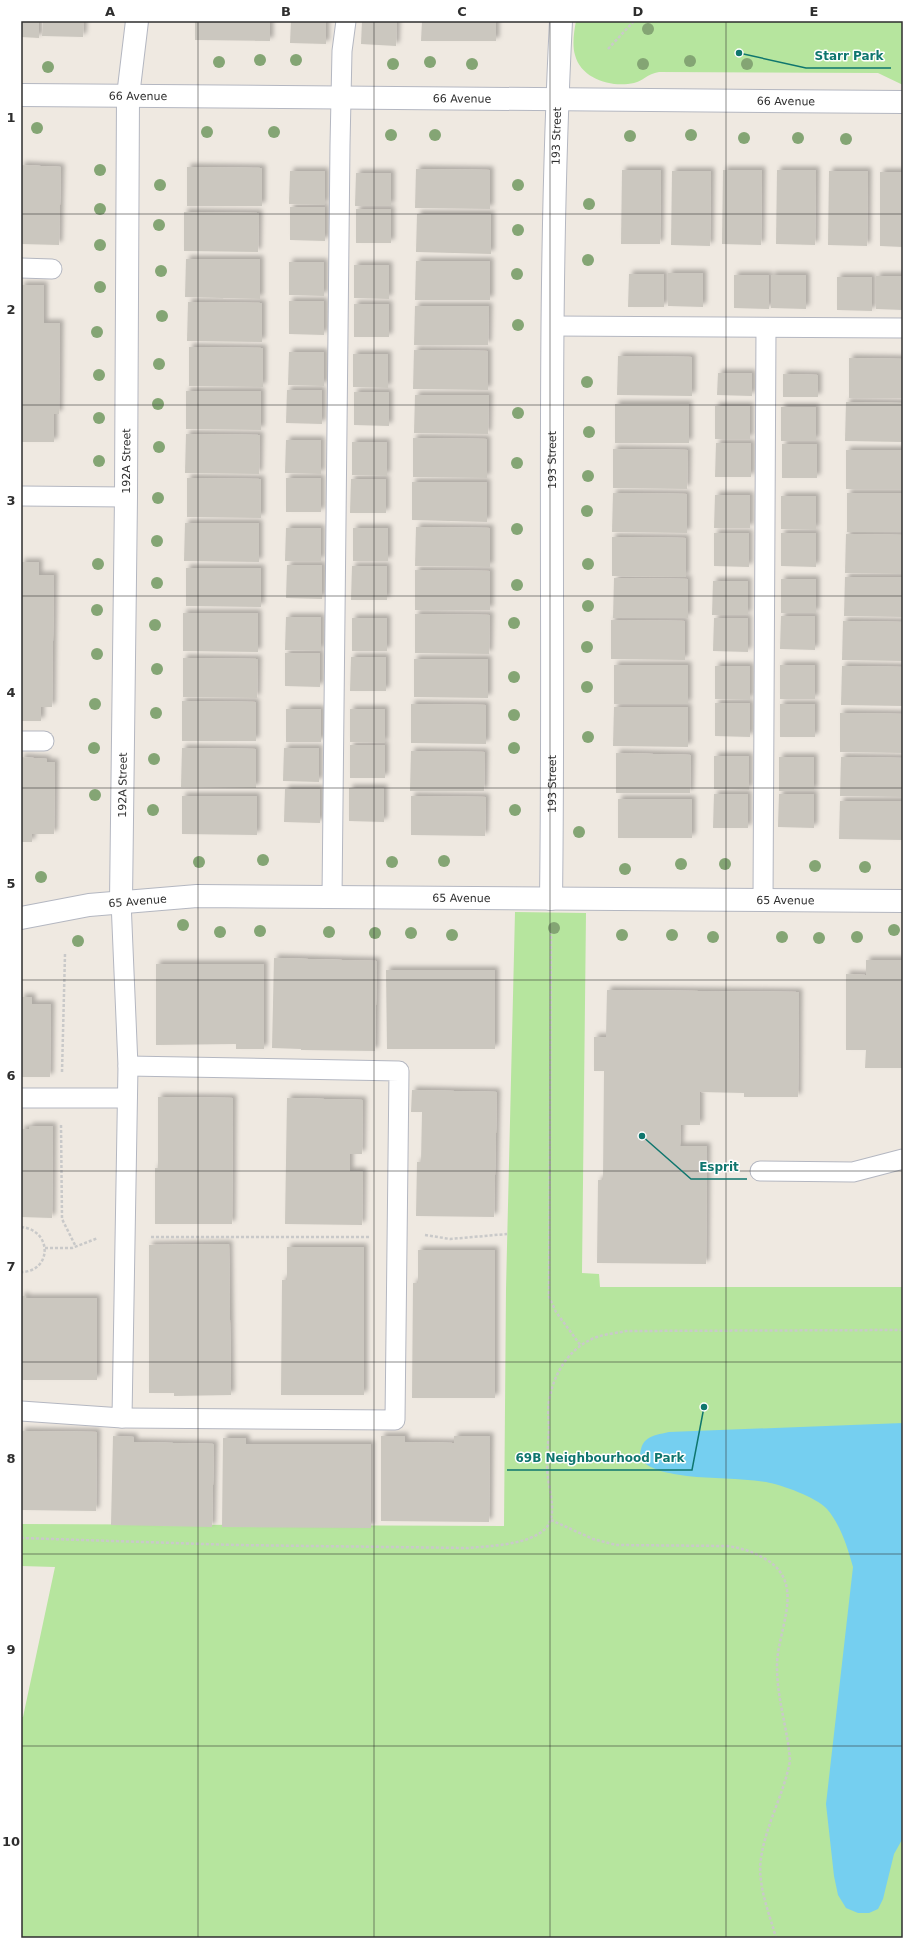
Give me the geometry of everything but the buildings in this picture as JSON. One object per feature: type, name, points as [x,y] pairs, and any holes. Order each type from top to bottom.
[{"type":"street","name":"192A Street","points":[[121,901],[126,497],[128,96],[137,21]]},
{"type":"street","name":"193 Street","points":[[551,899],[553,326],[557,99],[561,21]]},
{"type":"street","name":"66 Avenue","points":[[21,96],[903,102]]},
{"type":"street","name":"65 Avenue","points":[[21,918],[89,905],[121,901],[197,896],[903,901]]},
{"type":"lane","points":[[332,897],[341,98],[342,51],[346,21]]},
{"type":"lane","points":[[21,268],[52,269]]},
{"type":"lane","points":[[553,326],[903,328]]},
{"type":"lane","points":[[763,901],[766,328]]},
{"type":"lane","points":[[21,496],[126,497]]},
{"type":"lane","points":[[21,741],[44,741]]},
{"type":"lane","points":[[121,901],[128,1066],[122,1418]]},
{"type":"lane","points":[[21,1411],[122,1418],[394,1420],[399,1071],[128,1066]]},
{"type":"lane","points":[[21,1098],[127,1098]]},
{"type":"lane","points":[[760,1171],[853,1172],[903,1159]]},
{"type":"path","points":[[608,49],[634,21]]},
{"type":"path","points":[[551,899],[549,1297],[556,1312],[581,1346]]},
{"type":"path","points":[[62,1076],[65,954]]},
{"type":"path","points":[[61,1122],[62,1219],[76,1247]]},
{"type":"path","points":[[21,1227],[36,1231],[41,1237],[45,1248],[43,1259],[39,1265],[33,1270],[21,1272]]},
{"type":"path","points":[[419,1233],[450,1239],[507,1234]]},
{"type":"path","points":[[45,1248],[76,1247],[97,1238],[104,1237]]},
{"type":"path","points":[[149,1237],[377,1237]]},
{"type":"path","points":[[21,1538],[235,1545],[468,1548],[497,1546],[523,1540],[535,1536],[546,1528],[551,1520],[552,1510],[548,1475],[549,1398],[558,1371],[569,1356],[581,1346],[596,1338],[626,1332],[903,1330]]},
{"type":"path","points":[[551,1520],[593,1539],[616,1545],[727,1546],[744,1548],[775,1566],[784,1576],[787,1587],[787,1603],[779,1647],[777,1679],[790,1761],[761,1858],[762,1887],[776,1938]]},
{"type":"green space","points":[[576,21],[903,21],[903,85],[878,73],[659,72],[651,74],[634,83],[607,83],[591,76],[578,63],[574,47]]},
{"type":"green space","points":[[515,912],[586,913],[582,1273],[599,1274],[600,1287],[903,1287],[903,1938],[21,1938],[21,1717],[23,1717],[55,1567],[21,1566],[21,1524],[504,1526],[506,1289]]},
{"type":"water","points":[[903,1423],[903,1838],[894,1854],[883,1899],[878,1909],[869,1913],[858,1913],[846,1908],[838,1895],[834,1876],[826,1804],[853,1567],[840,1529],[827,1509],[822,1505],[798,1492],[781,1486],[766,1482],[674,1474],[650,1467],[640,1459],[644,1442],[652,1436],[669,1432]]},
{"type":"place","name":"Starr Park","points":[[739,53]]},
{"type":"place","name":"Esprit","points":[[642,1136]]},
{"type":"place","name":"69B Neighbourhood Park","points":[[704,1407]]}]
